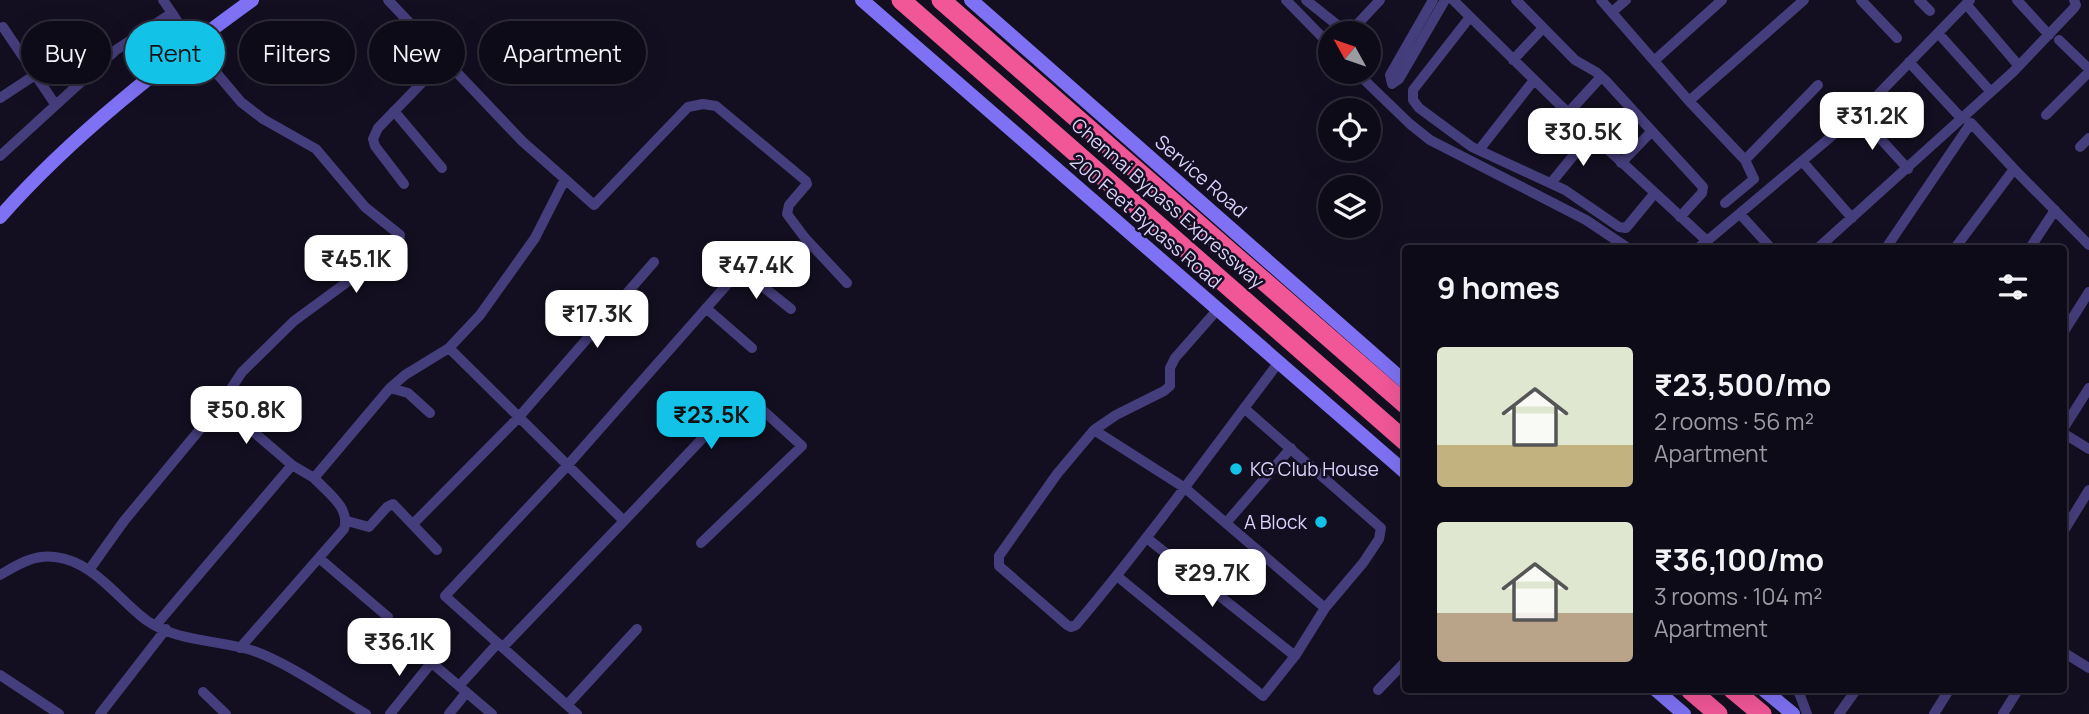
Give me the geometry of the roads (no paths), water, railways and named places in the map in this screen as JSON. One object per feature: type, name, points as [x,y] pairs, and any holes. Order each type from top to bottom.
[{"type":"highway","name":"Chennai Bypass Expressway","points":[[901,0],[1402,438]]},
{"type":"highway","name":"Chennai Bypass Expressway","points":[[941,0],[1402,401]]},
{"type":"highway","points":[[1694,693],[1718,714]]},
{"type":"highway","points":[[1737,693],[1762,714]]},
{"type":"street","points":[[163,0],[177,21]]},
{"type":"street","points":[[223,21],[252,0]]},
{"type":"street","points":[[388,0],[408,21]]},
{"type":"street","name":"200 Feet Bypass Road","points":[[862,0],[1402,469]]},
{"type":"street","name":"Service Road","points":[[971,0],[1402,379]]},
{"type":"street","points":[[1286,0],[1318,33]]},
{"type":"street","points":[[1306,0],[1346,32],[1351,31],[1380,0]]},
{"type":"street","points":[[1392,84],[1390,75],[1433,0]]},
{"type":"street","points":[[1383,97],[1399,79],[1445,0]]},
{"type":"street","points":[[1516,0],[1575,60],[1601,76],[1703,187],[1702,193],[1680,217]]},
{"type":"street","points":[[1601,0],[1689,101],[1745,160],[1754,178],[1725,203]]},
{"type":"street","points":[[1612,12],[1626,0]]},
{"type":"street","points":[[1655,60],[1722,0]]},
{"type":"street","points":[[1689,101],[1804,0]]},
{"type":"street","points":[[1861,0],[1897,38]]},
{"type":"street","points":[[1919,0],[1930,11]]},
{"type":"street","points":[[2017,0],[2049,35]]},
{"type":"street","points":[[1821,245],[1992,92],[2077,5],[2074,0]]},
{"type":"street","points":[[1458,2],[1470,18],[1568,113],[1707,241]]},
{"type":"street","points":[[1702,245],[1858,114],[1968,2],[2018,65]]},
{"type":"street","points":[[0,156],[117,50],[172,13]]},
{"type":"street","points":[[1470,18],[1413,90],[1411,95],[1419,108],[1472,147],[1565,190],[1619,227],[1626,228],[1654,194]]},
{"type":"street","points":[[3,27],[21,53]]},
{"type":"street","points":[[1513,60],[1544,28]]},
{"type":"street","points":[[1938,33],[1992,92]]},
{"type":"street","points":[[2046,115],[2089,70],[2059,40]]},
{"type":"street","points":[[1909,62],[1962,120]]},
{"type":"street","points":[[1568,113],[1601,76]]},
{"type":"street","points":[[1479,150],[1534,80]]},
{"type":"street","points":[[89,570],[124,521],[221,404],[242,372],[294,321],[401,240],[394,228],[354,196],[317,149],[263,119],[242,102],[225,82]]},
{"type":"street","points":[[465,82],[522,141],[594,205],[688,107],[702,104],[716,106],[806,181],[807,184],[788,207],[787,215],[846,283]]},
{"type":"street","points":[[0,99],[22,84]]},
{"type":"street","points":[[42,84],[55,104]]},
{"type":"street","points":[[0,216],[36,176],[145,84]]},
{"type":"street","points":[[404,184],[375,146],[373,139],[378,128],[420,84]]},
{"type":"street","points":[[1369,84],[1430,140],[1586,220],[1624,245]]},
{"type":"street","points":[[1745,160],[1818,85]]},
{"type":"street","points":[[394,111],[442,168]]},
{"type":"street","points":[[1858,114],[1908,169]]},
{"type":"street","points":[[1888,245],[1971,123],[2089,245]]},
{"type":"street","points":[[1621,163],[1652,131]]},
{"type":"street","points":[[1551,183],[1591,134]]},
{"type":"street","points":[[2080,147],[2089,138]]},
{"type":"street","points":[[1802,161],[1852,218]]},
{"type":"street","points":[[1957,245],[2014,169]]},
{"type":"street","points":[[314,478],[390,388],[405,375],[449,348],[480,315],[535,238],[565,179]]},
{"type":"street","points":[[2033,245],[2055,210]]},
{"type":"street","points":[[1740,214],[1768,245]]},
{"type":"street","points":[[577,714],[445,596],[568,466],[754,254]]},
{"type":"street","points":[[413,524],[517,418],[654,262]]},
{"type":"street","points":[[741,269],[791,309]]},
{"type":"street","points":[[2067,326],[2089,292]]},
{"type":"street","points":[[706,308],[752,348]]},
{"type":"street","points":[[1218,309],[1175,358],[1171,368],[1170,386],[1094,430],[1057,474],[999,556],[999,566],[1071,627],[1076,625],[1148,539],[1279,362]]},
{"type":"street","points":[[449,348],[624,522]]},
{"type":"street","points":[[390,388],[408,393],[430,413]]},
{"type":"street","points":[[2067,424],[2089,388]]},
{"type":"street","points":[[449,714],[462,690],[500,645],[624,522],[737,402],[748,400],[755,403],[802,446],[701,543]]},
{"type":"street","points":[[221,404],[292,465],[314,478],[343,510],[347,521],[344,529],[240,648]]},
{"type":"street","points":[[1117,576],[1263,696],[1295,656],[1325,608],[1363,563],[1379,539],[1381,528],[1244,408]]},
{"type":"street","points":[[1094,430],[1185,488],[1325,608]]},
{"type":"street","points":[[2067,434],[2089,449]]},
{"type":"street","points":[[1226,523],[1291,448]]},
{"type":"street","points":[[100,714],[161,627],[292,465]]},
{"type":"street","points":[[2067,525],[2089,489]]},
{"type":"street","points":[[347,521],[369,527],[393,504],[437,550]]},
{"type":"street","points":[[1148,539],[1295,656]]},
{"type":"street","points":[[0,575],[23,562],[39,557],[55,557],[89,570],[148,621],[183,637],[254,651],[366,714]]},
{"type":"street","points":[[319,558],[388,617]]},
{"type":"street","points":[[568,705],[637,629]]},
{"type":"street","points":[[393,630],[492,714]]},
{"type":"street","points":[[2067,654],[2089,668]]},
{"type":"street","points":[[390,714],[432,662]]},
{"type":"street","points":[[1378,690],[1402,665]]},
{"type":"street","points":[[0,675],[59,714]]},
{"type":"street","points":[[203,692],[226,714]]},
{"type":"street","points":[[1660,693],[1684,714]]},
{"type":"street","points":[[1768,693],[1793,714]]},
{"type":"street","points":[[1799,693],[1807,714]]},
{"type":"street","points":[[1839,714],[1854,693]]},
{"type":"street","points":[[1934,714],[1947,693]]},
{"type":"street","points":[[2003,714],[2016,693]]},
{"type":"place","name":"KG Club House","points":[[1236,469]]},
{"type":"place","name":"A Block","points":[[1321,522]]}]
